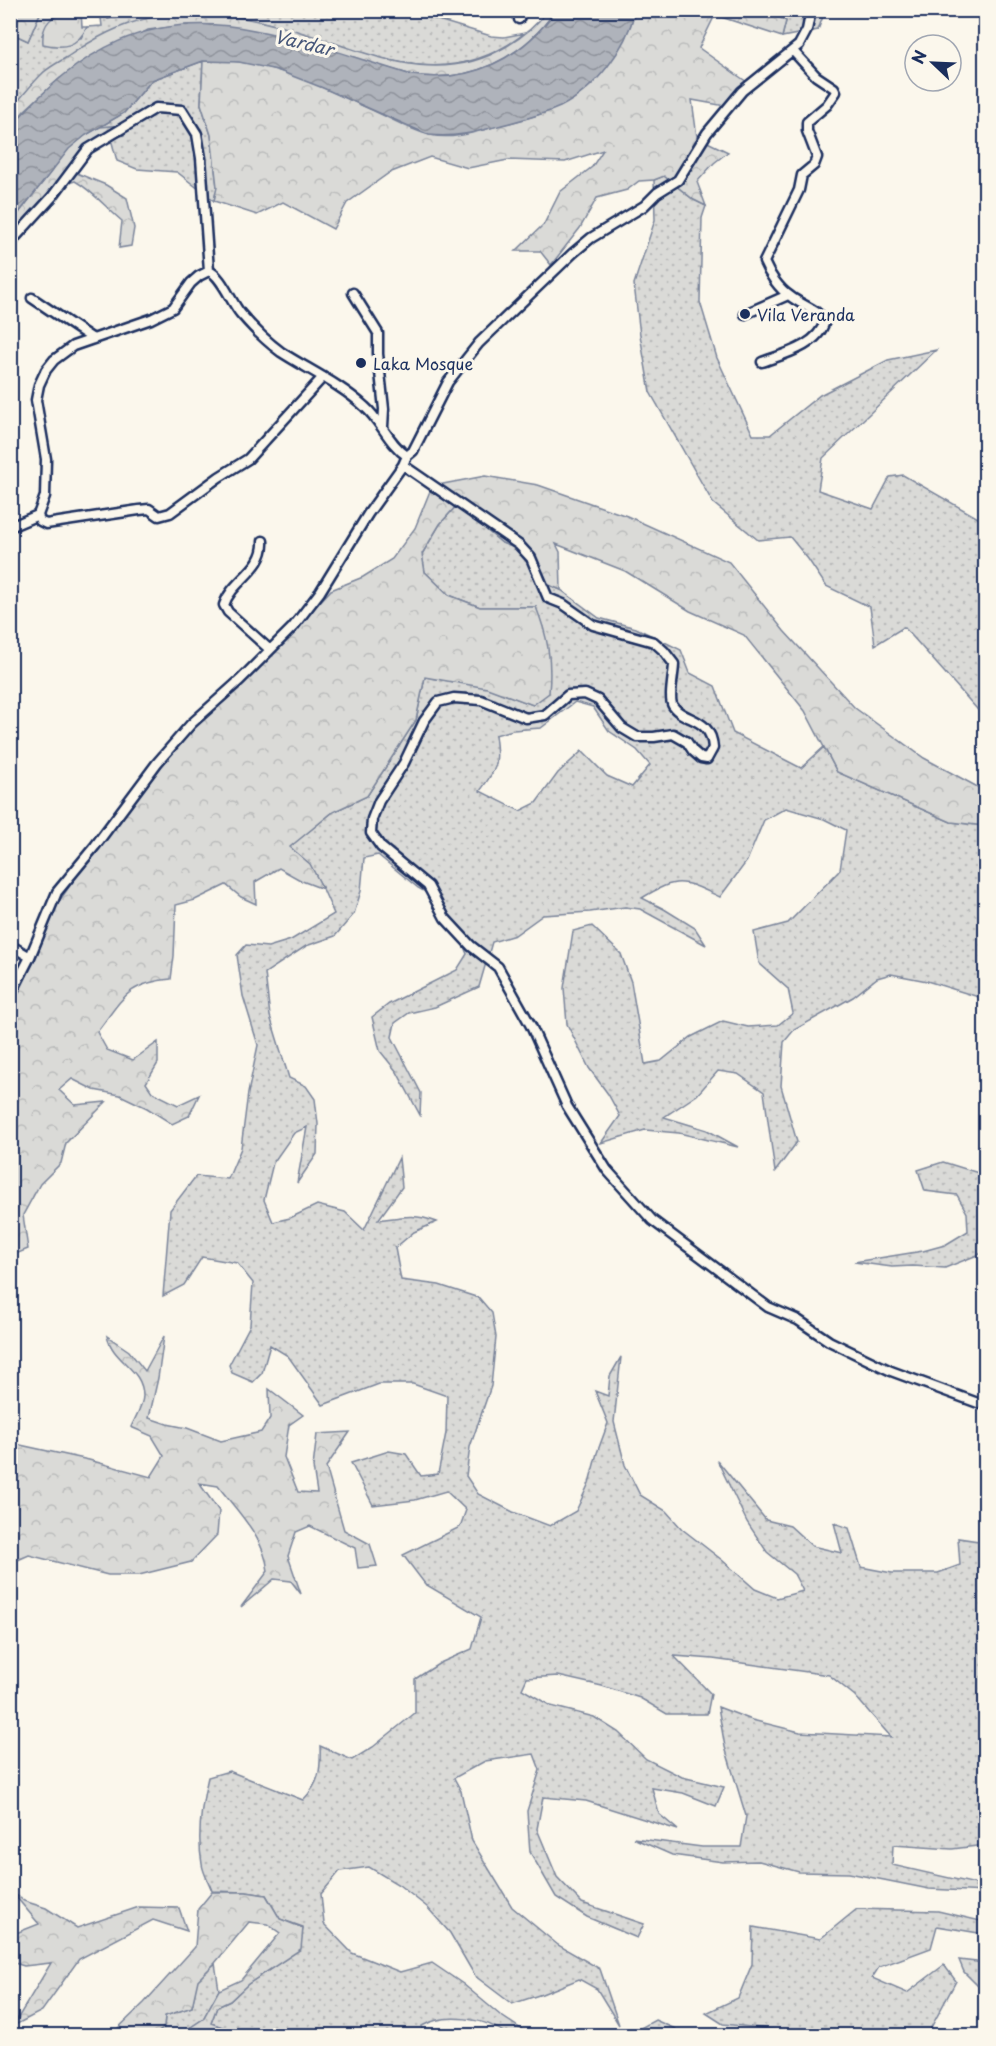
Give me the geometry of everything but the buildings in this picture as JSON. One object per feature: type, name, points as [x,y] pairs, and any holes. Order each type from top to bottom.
[{"type":"street","points":[[10,996],[62,885],[190,724],[240,680],[293,627],[320,592],[368,514],[407,456],[413,451],[448,382],[479,343],[573,253],[598,234],[644,206],[657,193],[678,180],[707,133],[742,91],[794,51],[807,30],[811,10]]},
{"type":"street","points":[[762,362],[803,346],[824,326],[825,321],[821,315],[788,295],[768,271],[764,262],[799,190],[802,176],[814,165],[818,156],[807,131],[807,122],[827,105],[836,92],[805,65],[794,51]]},
{"type":"street","points":[[10,243],[52,197],[88,149],[156,108],[182,110],[197,134],[201,158],[209,271]]},
{"type":"street","points":[[209,271],[217,275],[236,308],[254,328],[280,351],[323,377],[365,407],[383,426],[400,451],[407,456]]},
{"type":"street","points":[[209,271],[191,283],[173,308],[151,319],[73,346],[54,360],[42,377],[36,400],[46,459],[45,496],[38,515],[40,521],[46,524],[149,509],[159,516],[165,515],[248,459],[323,377]]},
{"type":"street","points":[[353,293],[378,333],[384,409],[383,426]]},
{"type":"street","points":[[745,314],[788,295]]},
{"type":"street","points":[[32,298],[93,339]]},
{"type":"street","points":[[403,465],[519,545],[531,558],[548,598],[563,604],[593,625],[654,642],[664,651],[674,664],[671,697],[673,706],[698,720],[709,733],[713,748],[707,759],[701,758],[687,742],[673,734],[654,738],[637,737],[622,728],[598,700],[585,694],[568,695],[545,715],[526,718],[481,700],[454,698],[438,702],[424,721],[404,763],[379,801],[372,819],[371,833],[381,847],[428,886],[445,918],[471,946],[498,967],[531,1026],[567,1106],[607,1170],[652,1220],[768,1307],[798,1320],[828,1341],[891,1371],[986,1406]]},
{"type":"street","points":[[10,527],[38,515]]},
{"type":"street","points":[[263,541],[264,550],[260,560],[229,594],[224,604],[228,612],[269,649]]},
{"type":"street","points":[[10,945],[30,957]]},
{"type":"green space","points":[[100,10],[106,11],[105,15],[125,16],[140,10],[408,11],[491,36],[504,37],[525,33],[494,52],[463,63],[433,66],[403,63],[373,56],[278,26],[247,19],[199,14],[152,18],[44,72],[11,109],[10,97],[16,90],[11,84],[11,33],[28,41],[41,11],[71,11],[53,18],[42,35],[81,38],[87,27],[102,26]]},
{"type":"green space","points":[[106,10],[140,11],[108,19]]},
{"type":"green space","points":[[10,11],[41,11],[28,41],[11,33]]},
{"type":"green space","points":[[81,11],[82,27],[87,27],[79,39],[64,46],[43,44],[44,30],[49,21],[58,14]]},
{"type":"green space","points":[[547,11],[555,11],[542,28],[511,54],[474,71],[433,77],[412,75],[252,30],[187,25],[148,30],[60,78],[24,111],[11,127],[11,109],[47,70],[108,32],[153,17],[199,13],[245,18],[304,33],[391,60],[420,65],[449,66],[478,60],[507,46],[529,30]]},
{"type":"green space","points":[[635,11],[769,11],[786,21],[782,37],[715,15],[699,48],[747,82],[725,106],[692,100],[697,137],[728,152],[714,163],[697,182],[706,206],[694,200],[664,176],[654,180],[639,181],[627,190],[597,198],[580,228],[551,265],[540,251],[516,251],[544,224],[560,192],[592,167],[603,150],[565,162],[508,160],[468,168],[430,157],[389,173],[347,203],[333,229],[283,202],[257,215],[214,201],[217,187],[211,135],[201,104],[203,61],[235,61],[274,69],[324,88],[415,130],[430,135],[456,136],[536,116],[571,100],[584,91],[616,53],[631,25]]},
{"type":"green space","points":[[769,11],[825,11],[818,30],[782,37],[786,21]]},
{"type":"green space","points":[[203,61],[201,104],[211,135],[217,187],[214,201],[177,172],[137,169],[117,161],[111,139],[125,125],[100,127],[124,113],[152,80]]},
{"type":"green space","points":[[125,125],[124,135],[96,149],[74,172],[106,185],[127,198],[134,228],[131,246],[119,248],[122,221],[75,181],[58,186],[47,194],[29,222],[11,262],[11,223],[69,148],[100,127]]},
{"type":"green space","points":[[664,176],[694,200],[706,206],[702,218],[700,302],[717,358],[753,435],[770,435],[820,395],[888,360],[936,350],[823,458],[818,490],[873,509],[890,477],[903,475],[985,522],[985,718],[904,627],[875,645],[870,607],[826,586],[790,537],[758,540],[713,503],[650,392],[640,335],[634,284],[655,220],[654,180]]},
{"type":"green space","points":[[485,476],[538,485],[627,516],[729,562],[784,631],[855,708],[924,758],[985,791],[985,826],[951,822],[837,772],[805,711],[744,635],[690,611],[625,571],[556,544],[560,552],[561,590],[549,585],[535,556],[502,543],[457,505],[440,524],[422,554],[425,572],[449,595],[480,607],[536,607],[544,628],[548,649],[549,693],[533,705],[487,688],[425,677],[416,720],[367,796],[333,812],[290,847],[310,864],[323,889],[302,881],[279,868],[255,882],[256,904],[241,897],[226,885],[195,900],[176,905],[171,979],[144,984],[134,989],[126,995],[97,1032],[107,1050],[133,1060],[158,1042],[158,1063],[146,1083],[152,1092],[178,1105],[199,1095],[189,1116],[172,1124],[120,1095],[94,1090],[72,1079],[59,1090],[75,1105],[106,1102],[66,1143],[61,1163],[40,1184],[23,1215],[28,1249],[11,1256],[10,1011],[38,953],[53,910],[87,861],[191,729],[239,689],[331,590],[363,577],[392,559],[415,528],[430,491],[443,484]]},
{"type":"green space","points":[[457,505],[502,543],[535,556],[549,585],[561,590],[599,618],[636,628],[681,650],[690,673],[715,686],[733,733],[801,768],[824,747],[837,772],[951,822],[985,826],[985,999],[927,981],[891,974],[877,978],[853,997],[794,1030],[784,1042],[781,1086],[797,1142],[775,1172],[764,1092],[738,1074],[718,1071],[697,1095],[664,1117],[707,1130],[738,1147],[679,1133],[645,1130],[601,1143],[620,1116],[608,1094],[589,1068],[567,1024],[564,988],[573,931],[592,926],[621,954],[631,982],[645,1064],[661,1061],[691,1037],[723,1021],[748,1027],[778,1025],[793,1013],[788,989],[759,963],[754,932],[788,923],[840,870],[846,830],[824,819],[786,808],[764,820],[747,861],[720,897],[681,883],[664,886],[642,898],[695,928],[706,945],[640,909],[625,907],[543,915],[515,935],[492,942],[479,987],[435,1007],[409,1013],[395,1023],[392,1037],[421,1093],[420,1115],[397,1072],[380,1051],[372,1017],[389,1004],[457,970],[467,954],[442,901],[418,888],[378,855],[364,858],[361,891],[354,914],[335,936],[306,946],[265,973],[270,1016],[289,1078],[306,1086],[315,1099],[318,1124],[317,1154],[297,1183],[307,1127],[294,1133],[273,1163],[264,1200],[273,1222],[290,1218],[317,1205],[345,1212],[364,1230],[399,1158],[402,1187],[378,1220],[414,1217],[437,1222],[414,1232],[395,1248],[401,1280],[439,1285],[479,1298],[492,1313],[496,1337],[491,1386],[470,1447],[466,1476],[478,1494],[513,1512],[550,1526],[576,1511],[589,1483],[608,1423],[595,1391],[608,1396],[610,1376],[621,1357],[614,1422],[625,1465],[640,1495],[666,1511],[682,1529],[755,1589],[777,1598],[803,1591],[794,1574],[767,1552],[747,1522],[717,1460],[766,1520],[790,1526],[812,1546],[842,1553],[834,1523],[849,1528],[861,1567],[892,1573],[938,1573],[960,1565],[958,1538],[985,1542],[985,1845],[952,1849],[893,1845],[892,1865],[985,1886],[985,1892],[929,1889],[849,1873],[799,1872],[759,1861],[723,1862],[672,1855],[633,1838],[702,1847],[741,1847],[746,1816],[725,1747],[718,1707],[752,1720],[800,1732],[891,1737],[855,1696],[829,1675],[674,1656],[711,1694],[707,1714],[667,1714],[640,1698],[558,1676],[527,1678],[522,1689],[551,1706],[594,1717],[618,1732],[646,1759],[682,1777],[724,1787],[716,1806],[683,1793],[652,1788],[659,1814],[678,1830],[586,1801],[543,1797],[537,1829],[557,1877],[582,1903],[644,1924],[637,1938],[587,1917],[556,1897],[530,1852],[527,1811],[540,1770],[534,1754],[485,1761],[454,1778],[461,1791],[472,1841],[512,1907],[558,1945],[600,1969],[619,2025],[597,1989],[579,1979],[512,2004],[475,1976],[450,1933],[427,1907],[399,1885],[369,1867],[340,1871],[321,1894],[324,1924],[352,1953],[400,1972],[432,1963],[530,2035],[507,2035],[489,2024],[454,2018],[442,2019],[422,2026],[422,2036],[280,2036],[286,2033],[239,2033],[211,2023],[217,2007],[230,2001],[248,1984],[300,1949],[303,1927],[280,1919],[266,1895],[212,1891],[203,1867],[200,1843],[202,1808],[208,1777],[229,1771],[303,1800],[316,1782],[320,1746],[352,1760],[373,1747],[415,1713],[415,1679],[440,1663],[472,1649],[481,1617],[425,1584],[403,1555],[460,1527],[466,1510],[446,1491],[415,1500],[373,1505],[351,1463],[389,1451],[406,1454],[421,1476],[438,1474],[446,1433],[447,1396],[413,1384],[379,1384],[323,1405],[288,1356],[270,1345],[262,1373],[253,1382],[232,1373],[229,1365],[250,1325],[253,1283],[237,1263],[202,1257],[184,1285],[163,1296],[170,1210],[196,1176],[228,1179],[241,1148],[248,1093],[258,1045],[243,996],[237,955],[246,945],[268,947],[291,940],[334,914],[310,865],[289,847],[333,812],[367,796],[416,720],[425,677],[486,687],[533,705],[536,607],[480,607],[449,595],[425,572],[422,554],[440,524]],"holes":[[[575,702],[593,707],[609,731],[637,750],[650,765],[632,787],[607,776],[582,751],[558,773],[536,803],[520,811],[480,791],[496,765],[495,735],[513,730],[541,728]]]},
{"type":"green space","points":[[943,1162],[985,1175],[985,1193],[983,1194],[986,1199],[985,1252],[945,1268],[892,1267],[854,1262],[923,1251],[945,1245],[968,1231],[967,1213],[957,1195],[925,1191],[918,1170]]},
{"type":"green space","points":[[107,1336],[129,1351],[145,1371],[164,1336],[149,1418],[187,1428],[221,1441],[261,1432],[270,1418],[269,1389],[303,1415],[289,1425],[284,1457],[298,1492],[317,1493],[313,1467],[317,1434],[350,1432],[326,1467],[344,1530],[370,1544],[377,1566],[358,1568],[355,1548],[310,1526],[296,1532],[288,1556],[301,1594],[291,1581],[274,1579],[241,1607],[268,1571],[266,1559],[256,1536],[218,1486],[199,1483],[219,1511],[217,1535],[191,1562],[139,1575],[108,1575],[29,1555],[11,1563],[11,1443],[89,1460],[151,1477],[164,1456],[152,1436],[131,1427],[142,1403],[142,1386],[110,1345]]},
{"type":"green space","points":[[11,1891],[24,1901],[46,1908],[77,1928],[139,1907],[179,1908],[187,1931],[153,1920],[79,1959],[42,2011],[13,2026],[51,1963],[24,1966],[11,1962],[11,1935],[39,1924]]},
{"type":"green space","points":[[212,1892],[246,1892],[266,1895],[280,1919],[303,1928],[301,1949],[248,1984],[230,2001],[217,2007],[211,2023],[239,2033],[289,2033],[280,2036],[179,2035],[203,2019],[219,1990],[241,1980],[280,1933],[267,1924],[249,1922],[198,1980],[192,2007],[165,2016],[164,2027],[156,2035],[111,2035],[195,1947],[198,1909]]},
{"type":"green space","points":[[857,1909],[938,1911],[985,1922],[985,1934],[937,1926],[931,1948],[879,1967],[872,1978],[907,1993],[944,1965],[956,1981],[927,2035],[786,2035],[787,2031],[723,2024],[706,2013],[738,1998],[752,1964],[753,1927],[820,1939]]},
{"type":"green space","points":[[959,1960],[985,1963],[985,1993],[964,1972]]},
{"type":"green space","points":[[215,1963],[219,1990],[203,2019],[179,2035],[156,2036],[164,2027],[165,2016],[192,2007],[197,1980]]},
{"type":"green space","points":[[655,2020],[689,2035],[628,2035]]},
{"type":"water","name":"Vardar","points":[[555,11],[635,11],[625,40],[608,66],[586,90],[553,110],[475,132],[448,136],[429,135],[277,70],[239,62],[203,61],[152,80],[124,113],[86,135],[69,149],[11,223],[11,127],[62,76],[90,56],[118,41],[149,31],[181,25],[216,25],[294,39],[412,75],[433,77],[474,71],[493,64],[527,42]]},
{"type":"place","name":"Vila Veranda","points":[[745,314]]},
{"type":"place","name":"Laka Mosque","points":[[361,363]]}]
